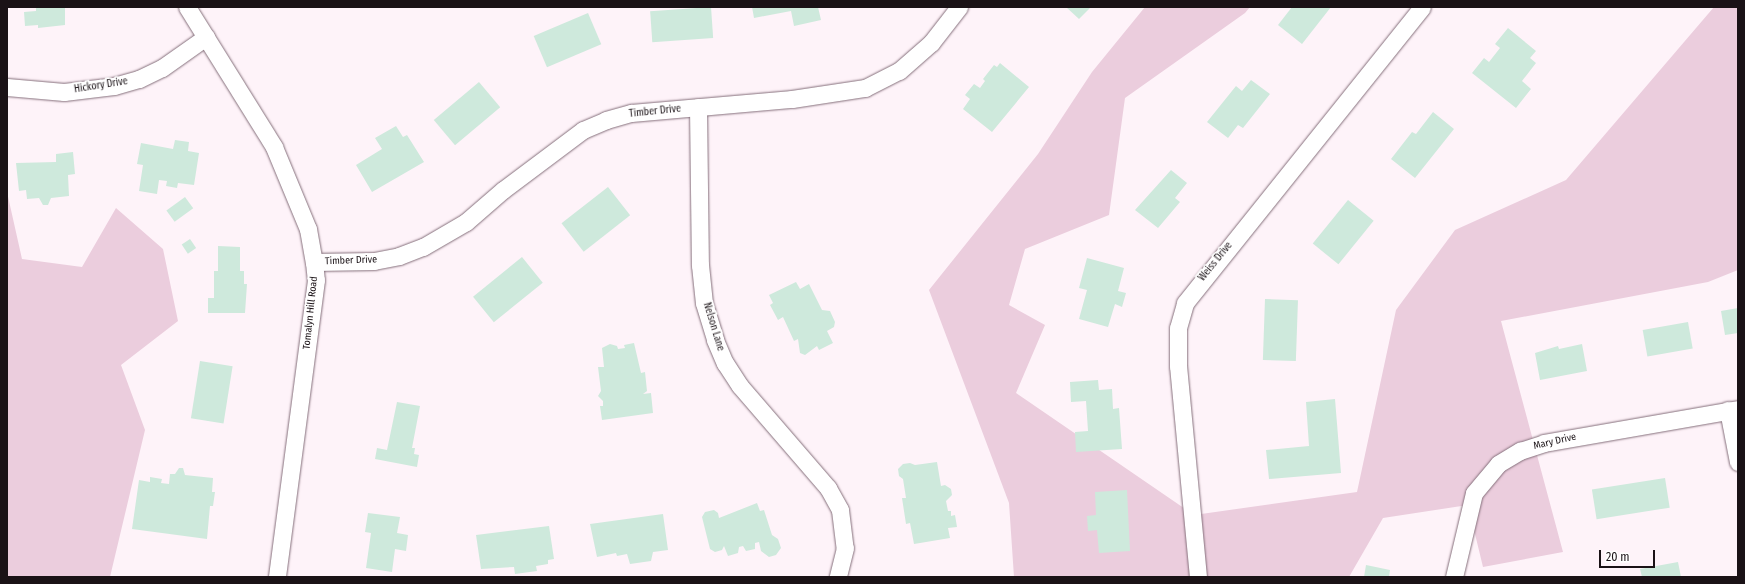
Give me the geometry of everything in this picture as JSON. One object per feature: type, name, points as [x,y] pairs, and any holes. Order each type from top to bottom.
[{"type":"street","name":"Tomalyn Hill Road","points":[[187,7],[274,147],[308,229],[314,262],[316,280],[277,577]]},
{"type":"street","name":"Timber Drive","points":[[314,262],[374,261],[399,256],[423,247],[466,222],[503,190],[583,130],[631,113],[792,99],[865,88],[899,70],[931,43],[959,7]]},
{"type":"street","name":"Weiss Drive","points":[[1198,577],[1178,366],[1178,328],[1183,309],[1191,292],[1422,7]]},
{"type":"street","name":"Hickory Drive","points":[[7,88],[64,92],[114,86],[139,80],[162,68],[206,37]]},
{"type":"street","name":"Nelson Lane","points":[[698,107],[700,265],[704,303],[714,340],[725,363],[740,386],[828,488],[840,510],[844,548],[838,577]]},
{"type":"street","points":[[1733,410],[1738,462]]},
{"type":"street","name":"Mary Drive","points":[[1454,577],[1474,493],[1498,464],[1520,451],[1544,443],[1733,410]]},
{"type":"shaded area","points":[[1145,7],[1250,7],[1245,13],[1125,98],[1109,215],[1025,249],[1009,305],[1045,325],[1016,393],[1194,515],[1357,492],[1396,310],[1455,230],[1566,180],[1714,7],[1738,7],[1738,270],[1708,282],[1501,321],[1563,552],[1483,567],[1468,505],[1383,518],[1349,577],[1014,577],[1009,503],[929,290],[1038,154],[1092,72]]},
{"type":"shaded area","points":[[7,192],[22,259],[82,267],[116,208],[163,249],[178,321],[121,365],[145,430],[110,577],[7,577]]},
{"type":"building","points":[[36,7],[65,7],[65,25],[38,28],[38,25],[25,26],[24,12],[36,11]]},
{"type":"building","points":[[711,7],[713,38],[652,42],[650,11]]},
{"type":"building","points":[[752,7],[818,7],[821,20],[794,26],[791,11],[754,18]]},
{"type":"building","points":[[1066,7],[1091,7],[1079,19]]},
{"type":"building","points":[[1292,7],[1331,7],[1302,44],[1278,25]]},
{"type":"building","points":[[588,13],[601,44],[547,67],[534,36]]},
{"type":"building","points":[[1508,28],[1536,51],[1530,58],[1536,63],[1522,81],[1531,89],[1516,108],[1472,73],[1484,58],[1489,62],[1500,48],[1495,44]]},
{"type":"building","points":[[1000,63],[1029,87],[992,132],[963,109],[970,99],[965,95],[974,84],[980,88],[985,81],[983,79],[994,65],[997,67]]},
{"type":"building","points":[[1251,80],[1270,94],[1243,128],[1238,125],[1228,138],[1207,122],[1236,86],[1242,91]]},
{"type":"building","points":[[479,82],[500,107],[455,145],[434,120]]},
{"type":"building","points":[[1433,112],[1454,129],[1415,178],[1391,159],[1412,132],[1416,134]]},
{"type":"building","points":[[396,126],[403,137],[407,135],[424,162],[372,192],[356,165],[382,149],[375,138]]},
{"type":"building","points":[[175,140],[189,142],[188,151],[199,153],[194,185],[178,183],[177,188],[166,186],[167,181],[159,180],[157,194],[139,191],[143,165],[137,164],[141,143],[173,149]]},
{"type":"building","points":[[73,152],[75,174],[68,175],[69,196],[51,198],[48,205],[43,205],[39,198],[27,199],[26,190],[19,191],[16,163],[56,162],[56,154]]},
{"type":"building","points":[[1171,170],[1187,183],[1175,198],[1180,202],[1158,228],[1135,210]]},
{"type":"building","points":[[608,187],[630,215],[584,252],[562,223]]},
{"type":"building","points":[[185,197],[193,208],[175,222],[166,211]]},
{"type":"building","points":[[1348,200],[1374,221],[1338,264],[1313,244]]},
{"type":"building","points":[[190,239],[196,248],[188,254],[182,245]]},
{"type":"building","points":[[218,246],[240,247],[240,271],[244,271],[244,284],[247,284],[245,313],[208,313],[208,298],[214,298],[214,271],[218,271]]},
{"type":"building","points":[[522,257],[543,283],[494,322],[473,297]]},
{"type":"building","points":[[1087,258],[1124,268],[1118,291],[1126,293],[1122,307],[1115,304],[1108,327],[1079,319],[1087,290],[1079,288]]},
{"type":"building","points":[[796,282],[800,289],[809,284],[822,310],[830,311],[835,322],[834,327],[827,331],[833,343],[819,350],[817,346],[805,355],[800,353],[798,339],[794,341],[783,317],[778,320],[770,305],[773,303],[769,295]]},
{"type":"building","points":[[1265,299],[1298,300],[1296,361],[1263,360]]},
{"type":"building","points":[[1738,308],[1738,333],[1725,335],[1721,311]]},
{"type":"building","points":[[1688,322],[1693,349],[1647,357],[1643,330]]},
{"type":"building","points":[[634,343],[641,373],[645,372],[647,391],[643,394],[651,393],[653,413],[602,420],[600,406],[603,406],[603,401],[598,396],[601,391],[598,367],[604,367],[602,348],[610,344],[617,346],[618,349],[625,348],[624,345]]},
{"type":"building","points":[[1582,344],[1587,371],[1540,380],[1535,353],[1558,346],[1559,349]]},
{"type":"building","points":[[200,361],[233,366],[224,423],[191,418]]},
{"type":"building","points":[[1098,380],[1099,390],[1112,389],[1113,409],[1119,408],[1122,449],[1076,452],[1075,432],[1088,431],[1086,401],[1071,402],[1070,382]]},
{"type":"building","points":[[1335,399],[1341,473],[1269,479],[1266,450],[1309,446],[1306,402]]},
{"type":"building","points":[[397,402],[420,406],[412,448],[415,448],[414,454],[419,455],[417,467],[375,459],[377,448],[387,450]]},
{"type":"building","points":[[937,462],[941,486],[945,485],[951,489],[952,495],[946,501],[948,511],[951,511],[951,516],[955,515],[957,527],[948,528],[950,538],[914,544],[910,523],[906,524],[902,498],[906,498],[903,479],[899,476],[898,469],[903,464],[910,463],[915,465]]},
{"type":"building","points":[[179,468],[183,468],[185,475],[213,478],[212,492],[215,492],[213,506],[210,506],[207,539],[132,529],[139,480],[150,482],[150,477],[162,479],[161,483],[169,484],[170,474],[175,474]]},
{"type":"building","points":[[1665,478],[1670,508],[1597,519],[1592,490]]},
{"type":"building","points":[[1127,490],[1130,551],[1099,553],[1097,530],[1088,531],[1087,516],[1096,515],[1095,492]]},
{"type":"building","points":[[757,503],[760,511],[764,510],[772,535],[778,539],[781,548],[776,555],[769,557],[761,551],[759,542],[755,543],[755,549],[746,551],[743,546],[739,547],[738,553],[728,556],[724,546],[722,550],[715,552],[710,549],[702,517],[705,512],[714,510],[718,513],[719,518]]},
{"type":"building","points":[[368,513],[400,517],[397,533],[408,535],[406,551],[395,549],[392,572],[366,568],[371,533],[365,532]]},
{"type":"building","points":[[663,514],[668,550],[653,552],[651,561],[630,564],[627,554],[617,556],[616,553],[597,557],[590,524]]},
{"type":"building","points":[[549,526],[554,559],[548,560],[548,564],[536,566],[537,571],[515,574],[514,567],[481,569],[476,535]]},
{"type":"building","points":[[1678,562],[1681,577],[1642,577],[1640,569]]},
{"type":"building","points":[[1366,565],[1390,570],[1389,577],[1364,577]]}]
